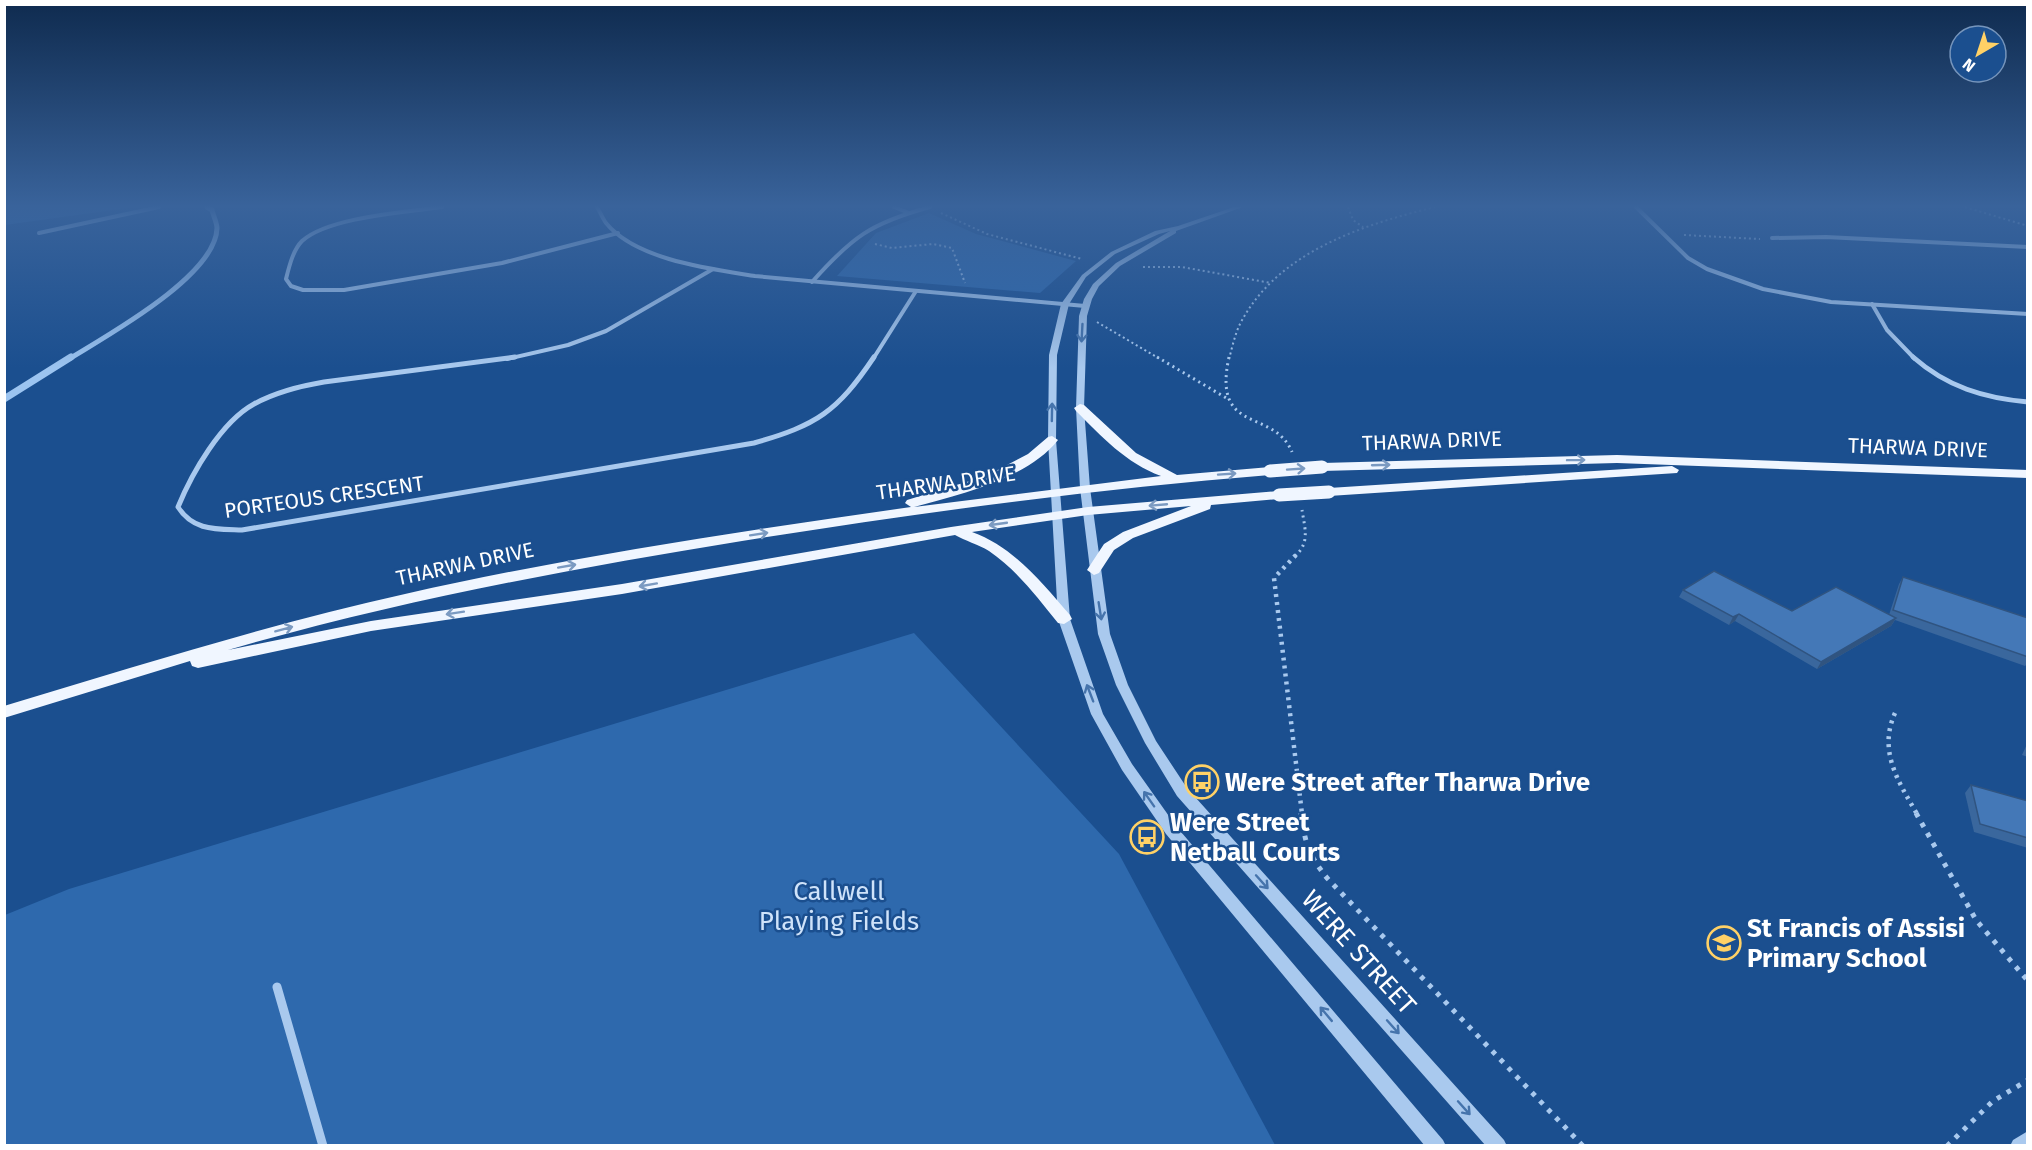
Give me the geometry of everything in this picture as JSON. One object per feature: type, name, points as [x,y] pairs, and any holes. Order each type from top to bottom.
[{"type":"main road","points":[[1080,408],[1130,458],[1151,470],[1177,478]]},
{"type":"main road","points":[[872,516],[991,479],[1033,457],[1052,440]]},
{"type":"main road","name":"THARWA DRIVE","points":[[4,712],[227,645],[339,615],[509,576],[872,516],[1055,491],[1177,478],[1322,467],[1617,459],[2028,474]]},
{"type":"main road","name":"THARWA DRIVE","points":[[107,681],[371,626],[622,589],[951,531],[1056,516],[1227,498],[1632,472],[1807,466]]},
{"type":"main road","points":[[1094,570],[1109,547],[1128,535],[1227,498]]},
{"type":"main road","points":[[951,531],[979,538],[997,548],[1023,571],[1064,619]]},
{"type":"street","points":[[294,261],[286,279],[291,285],[303,290],[344,290],[511,261]]},
{"type":"street","points":[[681,261],[712,269],[812,282],[1085,306],[1096,285],[1122,261]]},
{"type":"street","points":[[812,282],[831,261]]},
{"type":"street","points":[[1103,261],[1084,276],[1065,304],[1053,355],[1052,440],[1064,619],[1097,714],[1126,767],[1192,855],[1437,1146]]},
{"type":"street","points":[[1694,261],[1715,273],[1780,293],[1831,302],[2028,314]]},
{"type":"street","name":"PORTEOUS CRESCENT","points":[[712,269],[612,328],[568,345],[515,357],[311,384],[272,395],[250,406],[234,418],[183,493],[178,507],[184,519],[192,524],[213,530],[242,530],[754,443],[788,433],[816,420],[846,398],[916,291]]},
{"type":"street","points":[[1872,304],[1887,332],[1940,380],[1982,396],[2028,402]]},
{"type":"street","name":"WERE STREET","points":[[1085,306],[1080,361],[1080,408],[1085,488],[1094,570],[1104,634],[1122,685],[1151,744],[1182,792],[1498,1146]]},
{"type":"street","points":[[277,987],[323,1146]]},
{"type":"street","points":[[2019,1146],[2028,1139]]},
{"type":"path","points":[[957,261],[968,291],[966,295]]},
{"type":"path","points":[[1293,460],[1289,443],[1279,435],[1246,419],[1234,409],[1224,384],[1230,347],[1244,315],[1271,283],[1298,261]]},
{"type":"path","points":[[1118,263],[1145,267],[1182,267],[1271,283]]},
{"type":"path","points":[[1301,506],[1306,540],[1303,550],[1279,567],[1274,578],[1304,835],[1311,858],[1327,878],[1583,1146]]},
{"type":"path","points":[[1895,713],[1888,729],[1888,754],[1905,793],[1976,920],[2028,981]]},
{"type":"path","points":[[1947,1146],[1994,1101],[2028,1080]]},
{"type":"green space","points":[[851,261],[1076,261],[1040,293],[837,276]]},
{"type":"green space","name":"Callwell Playing Fields","points":[[914,633],[1119,854],[1275,1145],[5,1146],[5,915],[69,889]]},
{"type":"building","points":[[1714,571],[1792,611],[1836,587],[1896,618],[1821,662],[1739,614],[1733,617],[1683,590]]},
{"type":"building","points":[[1903,577],[2028,618],[2028,657],[1893,610]]},
{"type":"building","points":[[1971,785],[2028,801],[2028,838],[1980,824]]},
{"type":"waterway","points":[[69,359],[156,303],[202,261]]},
{"type":"waterway","points":[[4,399],[71,357]]},
{"type":"place","name":"Were Street after Tharwa Drive","points":[[1202,782]]},
{"type":"place","name":"Were Street Netball Courts","points":[[1147,837]]},
{"type":"place","name":"St Francis of Assisi Primary School","points":[[1724,943]]}]
